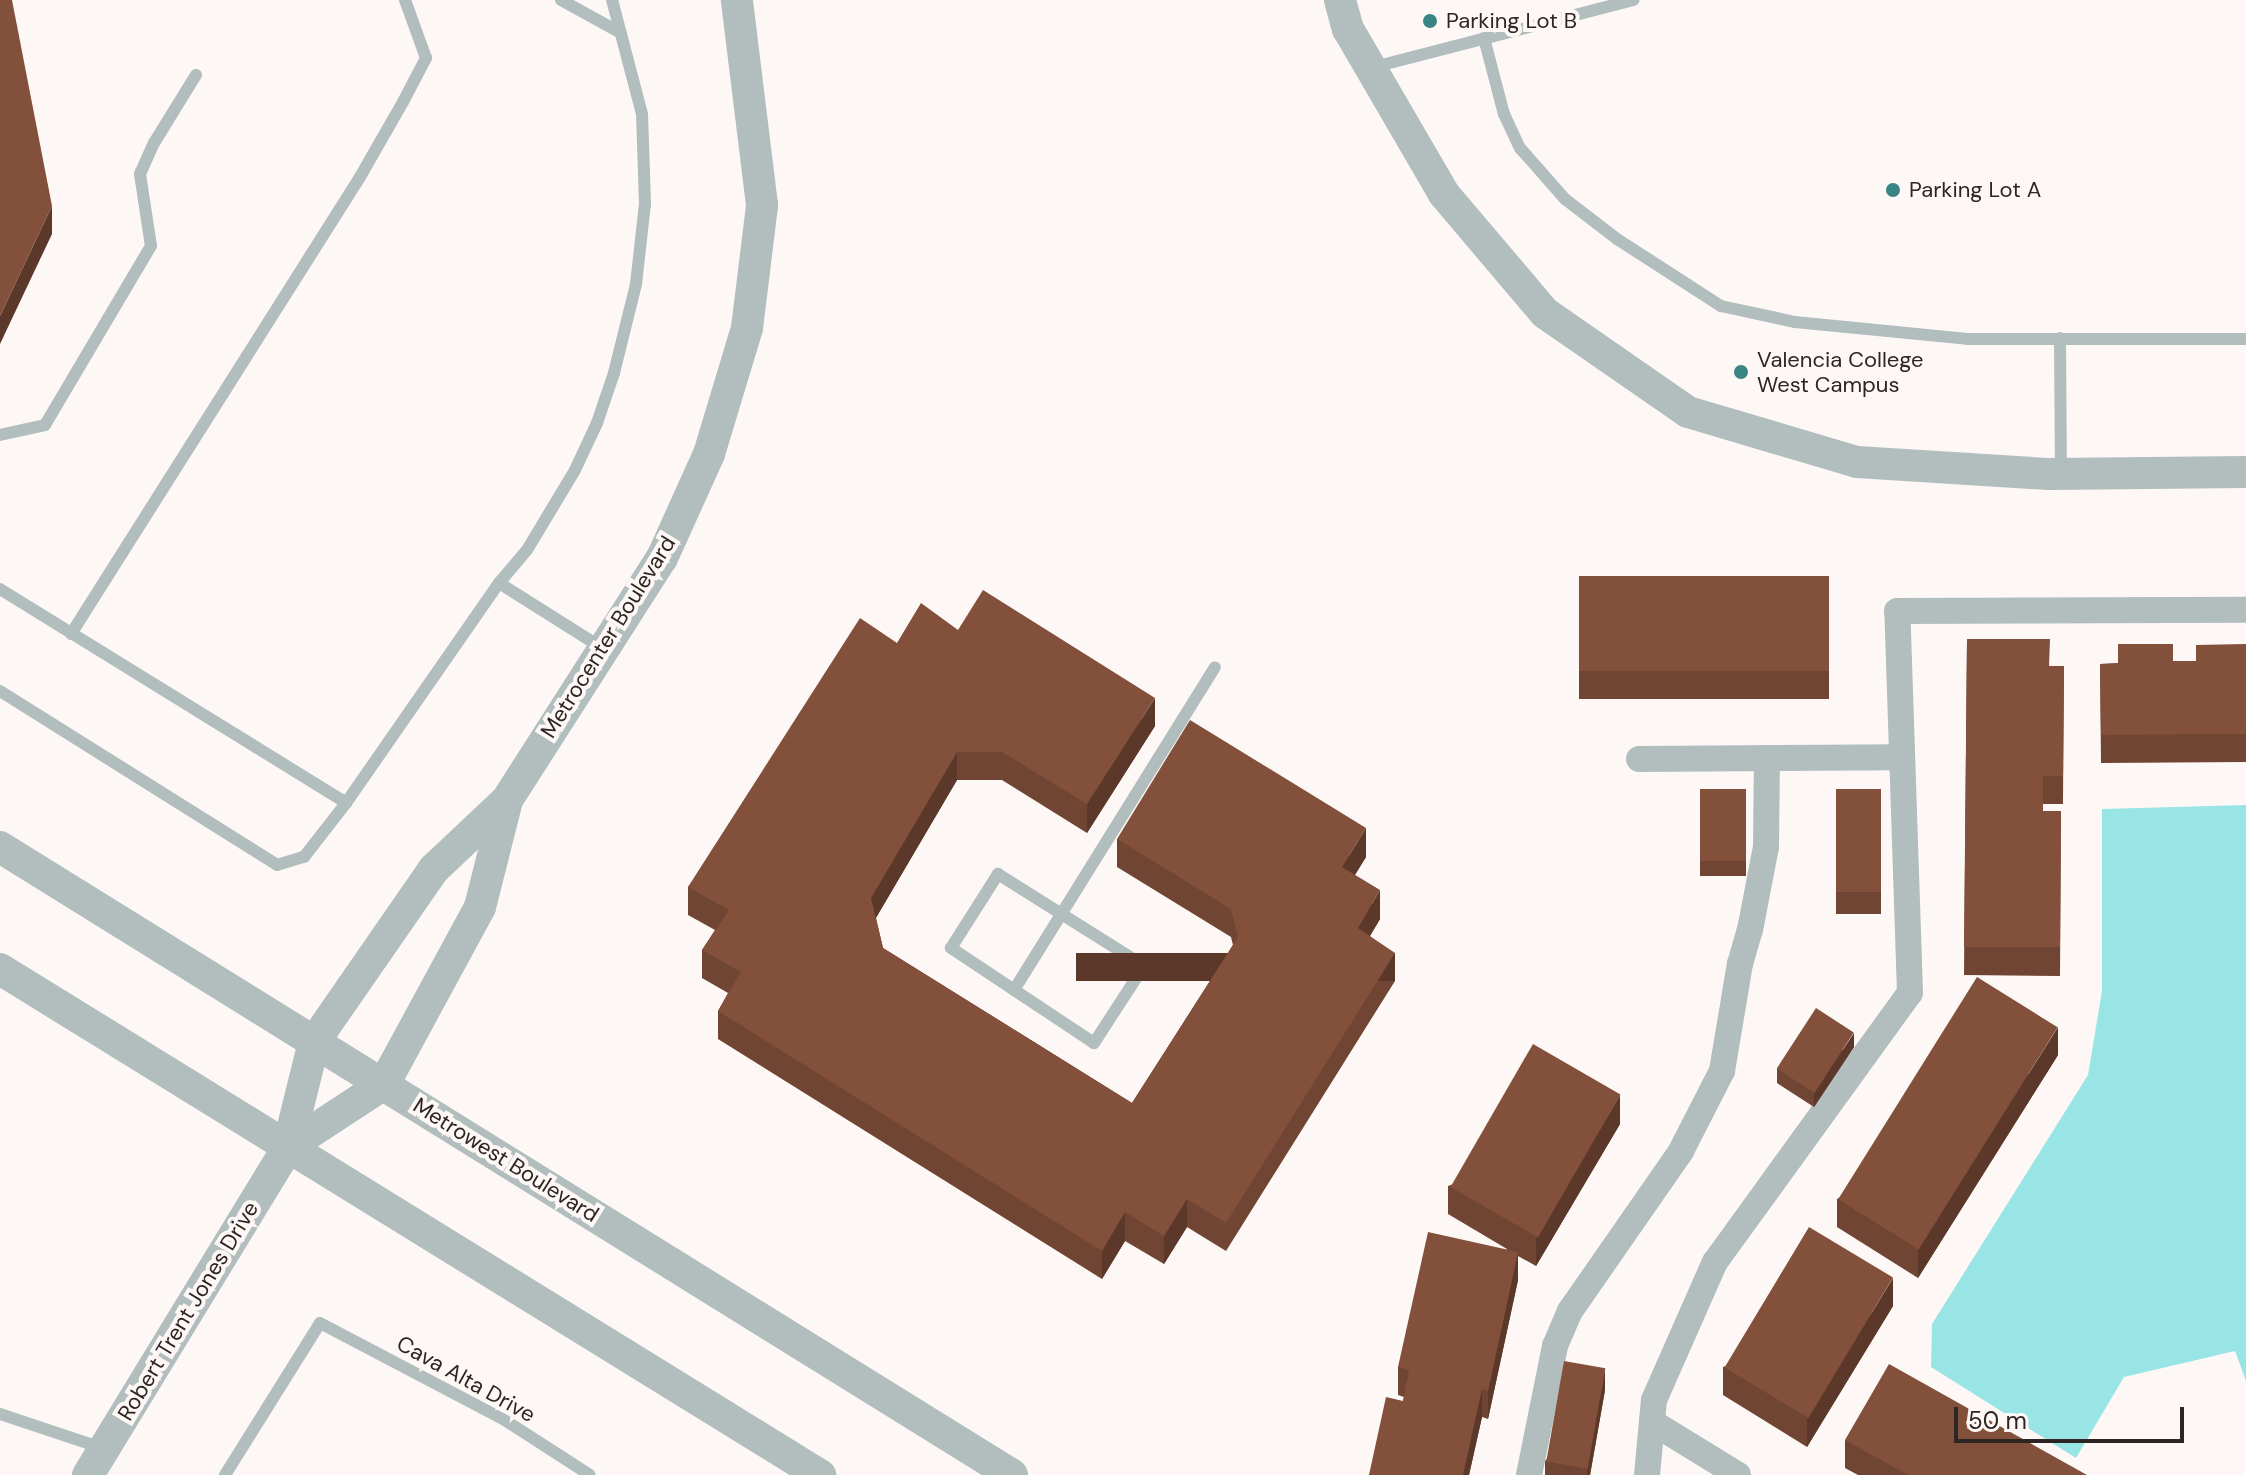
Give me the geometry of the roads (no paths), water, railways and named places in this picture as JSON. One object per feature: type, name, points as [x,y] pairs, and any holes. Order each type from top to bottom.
[{"type":"street","name":"Metrocenter Boulevard","points":[[314,1042],[434,869],[507,800],[662,558],[709,454],[747,328],[762,205],[737,0]]},
{"type":"street","points":[[1340,0],[1348,29],[1444,194],[1545,313],[1688,412],[1857,462],[2061,473],[2246,472]]},
{"type":"street","points":[[1647,1475],[1654,1400],[1715,1262],[1910,993],[1897,611],[2246,610]]},
{"type":"street","points":[[1639,759],[1902,757]]},
{"type":"street","points":[[1529,1475],[1555,1346],[1570,1311],[1681,1151],[1722,1071],[1740,964],[1766,847],[1767,758]]},
{"type":"street","name":"Metrocenter Boulevard","points":[[384,1084],[480,907],[507,800]]},
{"type":"street","name":"Metrowest Boulevard","points":[[0,847],[1012,1475]]},
{"type":"street","points":[[0,969],[820,1475]]},
{"type":"street","name":"Robert Trent Jones Drive","points":[[96,1462],[288,1147],[314,1042]]},
{"type":"street","name":"Robert Trent Jones Drive","points":[[288,1147],[384,1084]]},
{"type":"street","points":[[1652,1422],[1738,1475]]},
{"type":"lane","points":[[71,634],[353,189],[403,102],[426,58],[405,0]]},
{"type":"lane","points":[[561,0],[621,33]]},
{"type":"lane","points":[[0,691],[277,865],[304,857],[346,803],[499,583],[527,550],[575,470],[597,423],[614,373],[636,284],[645,204],[642,114],[612,0]]},
{"type":"lane","points":[[1371,68],[1633,0]]},
{"type":"lane","points":[[1484,38],[1504,114],[1520,148],[1565,199],[1617,239],[1721,306],[1795,322],[1967,339],[2246,339]]},
{"type":"lane","points":[[0,435],[45,425],[151,246],[140,174],[154,143],[196,75]]},
{"type":"lane","points":[[2060,338],[2061,473]]},
{"type":"lane","points":[[499,583],[604,649]]},
{"type":"lane","points":[[0,589],[346,803]]},
{"type":"lane","points":[[1014,990],[1215,667]]},
{"type":"lane","points":[[998,874],[1062,915],[1144,966],[1094,1043],[951,948],[998,874]]},
{"type":"lane","name":"Cava Alta Drive","points":[[225,1475],[320,1323],[503,1419],[590,1475]]},
{"type":"lane","points":[[0,1414],[96,1462]]},
{"type":"water","points":[[2246,805],[2246,1381],[2235,1351],[2124,1377],[2076,1458],[1931,1367],[1932,1324],[2088,1075],[2102,991],[2102,809]]},
{"type":"place","name":"Parking Lot B","points":[[1430,21]]},
{"type":"place","name":"Parking Lot A","points":[[1893,190]]},
{"type":"place","name":"Valencia College West Campus","points":[[1741,372]]}]
